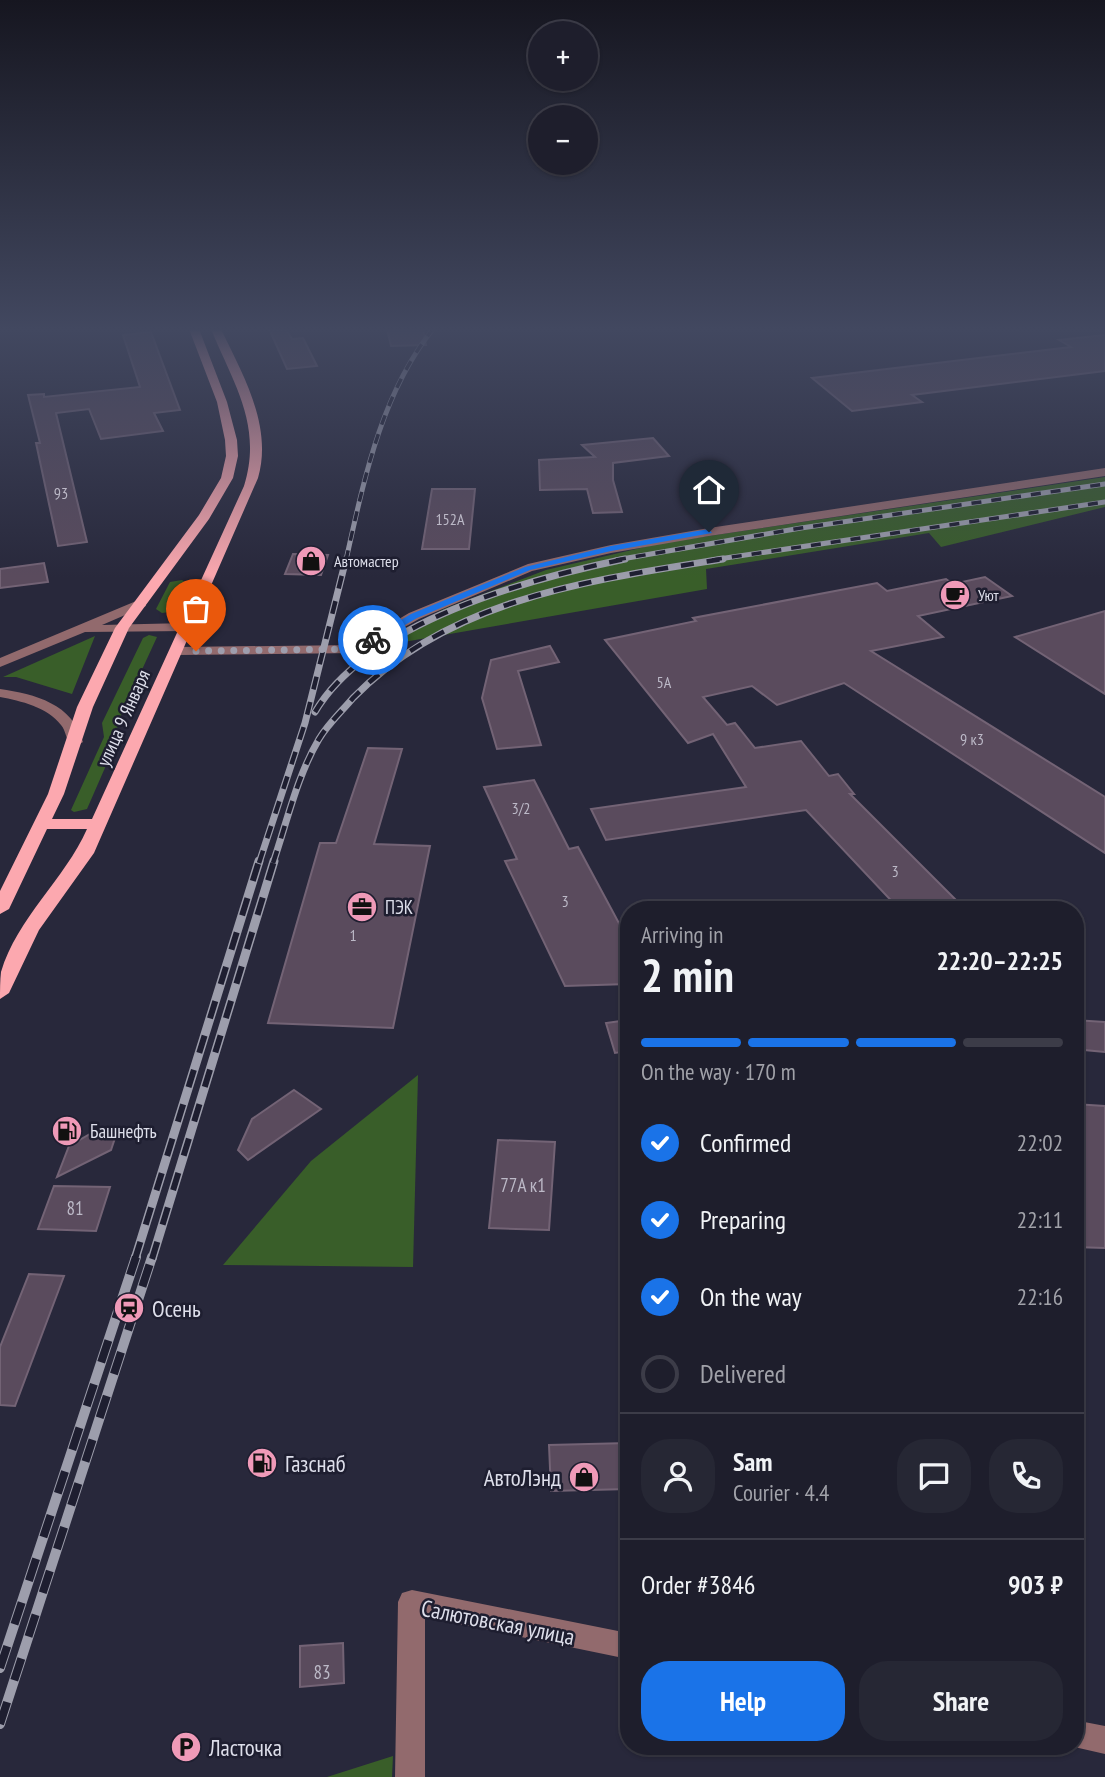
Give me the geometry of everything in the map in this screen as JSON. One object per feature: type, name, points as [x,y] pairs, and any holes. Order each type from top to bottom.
[{"type":"main road","name":"улица 9 Января","points":[[0,909],[42,824],[75,742],[85,707],[122,628],[211,508],[228,478],[232,456],[231,440],[223,412]]},
{"type":"main road","name":"улица 9 Января","points":[[0,993],[30,930],[85,853],[250,486],[257,456],[256,433],[249,412]]},
{"type":"main road","points":[[42,824],[99,824]]},
{"type":"street","points":[[177,651],[358,649],[414,616],[528,568],[611,549],[709,532],[1105,472]]},
{"type":"street","points":[[0,663],[141,603]]},
{"type":"street","points":[[76,629],[187,627]]},
{"type":"street","points":[[0,693],[41,704],[60,715],[74,729],[75,742]]},
{"type":"street","name":"Салютовская улица","points":[[410,1777],[412,1602],[620,1644]]},
{"type":"street","points":[[1084,1736],[1105,1740]]},
{"type":"green space","points":[[1105,477],[1105,507],[941,547],[929,533],[706,569],[707,589],[398,643],[394,636],[444,609],[546,570],[662,543]]},
{"type":"green space","points":[[182,580],[189,585],[177,611],[162,613],[156,609],[170,582]]},
{"type":"green space","points":[[149,635],[157,637],[117,724],[118,738],[87,809],[74,812],[71,810],[104,737],[102,723],[143,638]]},
{"type":"green space","points":[[95,636],[72,694],[16,677],[3,677]]},
{"type":"green space","points":[[418,1075],[413,1267],[223,1265],[311,1161]]},
{"type":"green space","points":[[393,1756],[392,1777],[327,1777]]},
{"type":"building","points":[[32,412],[65,412],[56,413],[87,542],[58,546],[36,443],[40,443]]},
{"type":"building","points":[[90,412],[163,412],[154,413],[163,431],[101,439]]},
{"type":"building","points":[[653,438],[669,456],[613,463],[613,480],[622,512],[593,513],[587,489],[540,490],[539,460],[595,457],[582,445]]},
{"type":"building","points":[[432,489],[475,489],[469,549],[422,549]]},
{"type":"building","points":[[293,554],[328,555],[321,575],[285,574]]},
{"type":"building","points":[[44,563],[48,582],[0,588],[0,569]]},
{"type":"building","points":[[985,577],[1012,596],[918,616],[943,637],[871,651],[1105,797],[1105,853],[844,683],[777,705],[752,686],[703,697],[727,725],[735,723],[755,748],[801,741],[829,776],[838,774],[854,794],[850,794],[957,901],[892,901],[806,810],[606,840],[591,809],[746,787],[713,734],[688,743],[605,640],[696,621],[693,618],[877,583],[887,591],[946,579],[953,584]]},
{"type":"building","points":[[1105,611],[1105,694],[1015,637]]},
{"type":"building","points":[[550,646],[559,662],[518,671],[541,745],[497,749],[482,698],[491,660]]},
{"type":"building","points":[[368,748],[402,749],[374,844],[430,846],[393,1028],[268,1023],[320,843],[336,843]]},
{"type":"building","points":[[534,780],[569,849],[578,847],[620,925],[620,984],[565,986],[505,861],[517,859],[484,787]]},
{"type":"building","points":[[620,1021],[620,1052],[615,1053],[606,1023]]},
{"type":"building","points":[[1084,1021],[1105,1022],[1105,1052],[1084,1050]]},
{"type":"building","points":[[294,1090],[321,1109],[248,1160],[238,1150],[252,1119]]},
{"type":"building","points":[[1084,1105],[1105,1106],[1105,1248],[1084,1247]]},
{"type":"building","points":[[90,1134],[116,1135],[111,1150],[57,1177],[69,1146]]},
{"type":"building","points":[[498,1140],[555,1142],[549,1230],[489,1228]]},
{"type":"building","points":[[54,1186],[110,1187],[96,1231],[38,1229]]},
{"type":"building","points":[[29,1274],[64,1276],[15,1406],[0,1405],[0,1347]]},
{"type":"building","points":[[620,1443],[620,1489],[551,1491],[549,1445]]},
{"type":"building","points":[[343,1643],[344,1683],[300,1687],[300,1646]]},
{"type":"railway","points":[[346,560],[368,469],[386,412]]},
{"type":"railway","points":[[616,560],[801,528],[1105,484]]},
{"type":"railway","points":[[712,560],[1105,502]]},
{"type":"railway","points":[[259,863],[305,723],[346,559]]},
{"type":"railway","points":[[315,712],[340,680],[372,653],[411,629],[498,592],[625,559]]},
{"type":"railway","points":[[273,863],[298,784],[319,739],[353,698],[392,664],[434,637],[478,616],[525,599],[623,576],[723,559]]},
{"type":"railway","points":[[135,1259],[259,861]]},
{"type":"railway","points":[[152,1259],[274,861]]},
{"type":"railway","points":[[0,1668],[136,1257]]},
{"type":"railway","points":[[0,1724],[152,1257]]},
{"type":"way so far","points":[[196,651],[358,649],[373,640]]},
{"type":"place","name":"Автомастер","points":[[311,561]]},
{"type":"place","name":"Уют","points":[[955,595]]},
{"type":"place","name":"ПЭК","points":[[362,907]]},
{"type":"place","name":"Башнефть","points":[[67,1131]]},
{"type":"place","name":"Осень","points":[[129,1308]]},
{"type":"place","name":"Газснаб","points":[[262,1463]]},
{"type":"place","name":"АвтоЛэнд","points":[[584,1477]]},
{"type":"place","name":"Ласточка","points":[[186,1747]]},
{"type":"route","points":[[373,640],[414,616],[528,568],[611,549],[709,532]]}]
